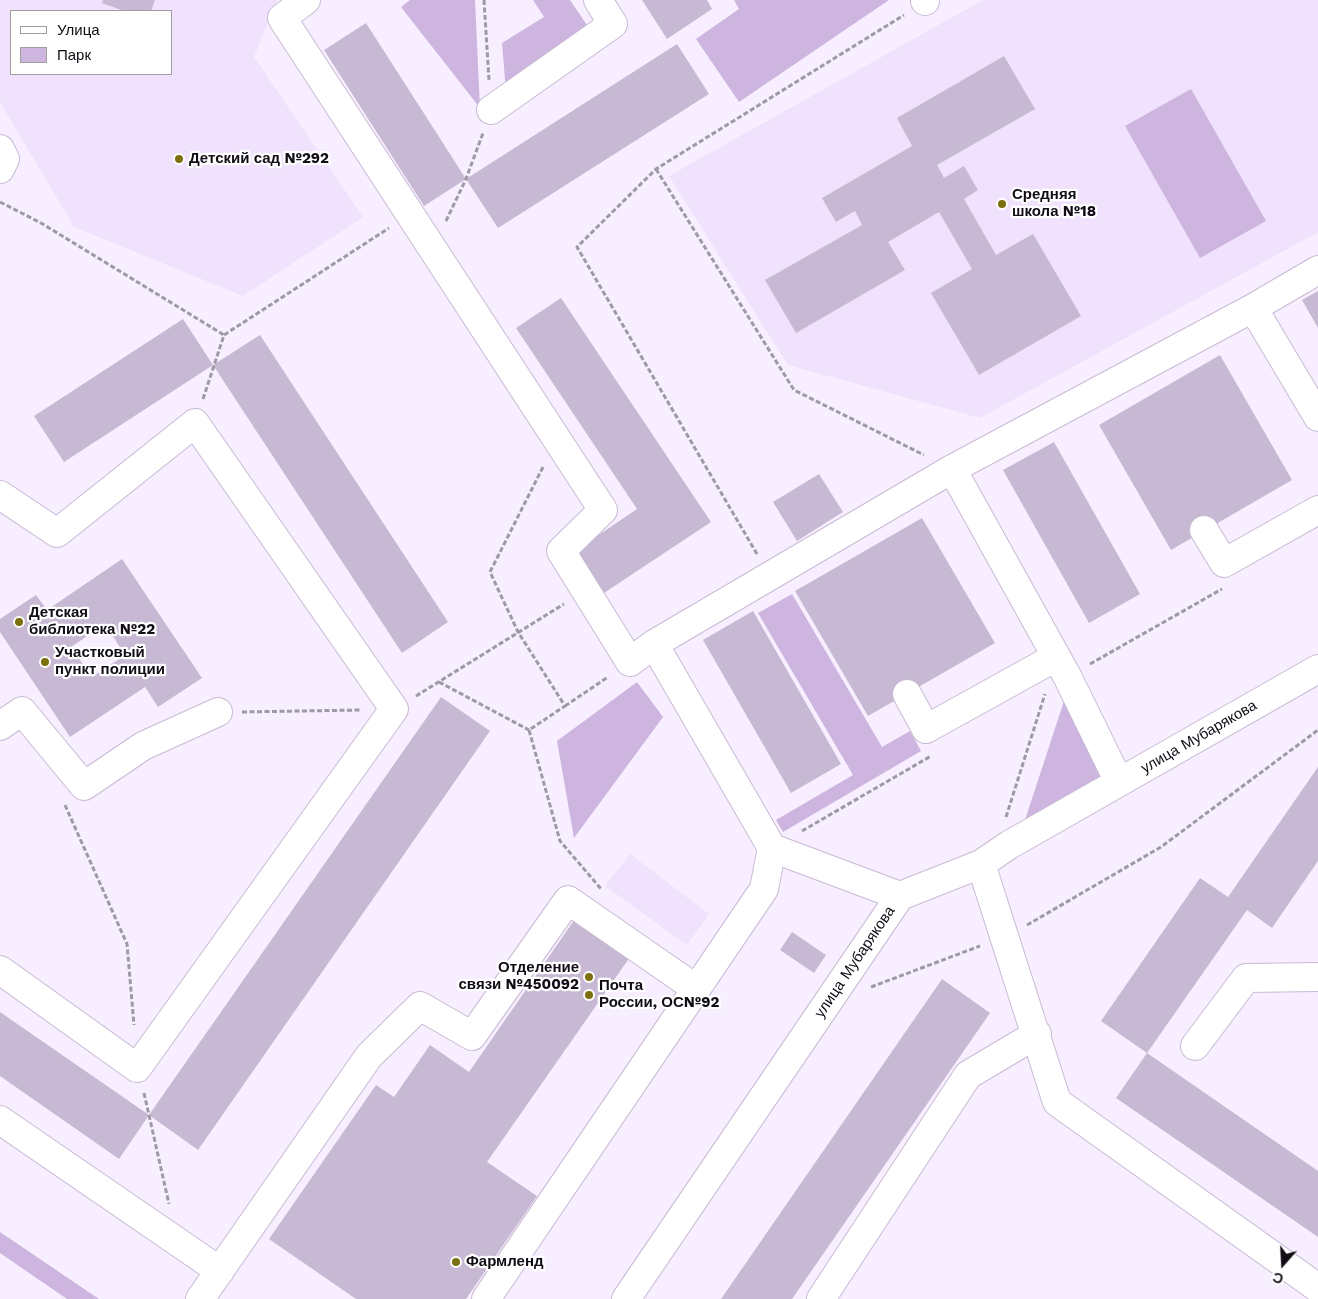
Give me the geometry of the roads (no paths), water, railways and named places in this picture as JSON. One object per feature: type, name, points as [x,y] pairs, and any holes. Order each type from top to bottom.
[{"type":"street","points":[[306,0],[282,18],[602,510],[561,551],[630,662],[654,644],[952,469],[1253,308],[1318,270]]},
{"type":"street","points":[[491,110],[613,24],[598,0]]},
{"type":"street","points":[[0,149],[4,159],[0,169]]},
{"type":"street","points":[[1253,308],[1318,417]]},
{"type":"street","points":[[0,496],[57,533],[195,423],[394,709],[138,1068],[0,970]]},
{"type":"street","points":[[952,469],[1056,657],[1120,782]]},
{"type":"street","points":[[1204,530],[1224,563],[1318,510]]},
{"type":"street","points":[[654,644],[772,848],[900,896]]},
{"type":"street","points":[[907,694],[926,729],[1056,657]]},
{"type":"street","name":"улица Мубарякова","points":[[626,1299],[900,896],[981,864],[1009,845],[1318,669]]},
{"type":"street","points":[[0,726],[22,711],[84,786],[143,746],[218,712]]},
{"type":"street","points":[[486,1299],[695,988],[764,889],[772,848]]},
{"type":"street","points":[[981,864],[1003,937],[1037,1034],[1057,1102],[1318,1288]]},
{"type":"street","points":[[200,1299],[369,1056],[420,1006],[472,1036],[568,900],[695,988]]},
{"type":"street","points":[[1195,1046],[1246,978],[1318,976]]},
{"type":"street","points":[[821,1299],[968,1075],[1037,1034]]},
{"type":"street","points":[[0,1120],[220,1271]]},
{"type":"place","name":"Детский сад №292","points":[[179,159]]},
{"type":"place","name":"Средняя школа №18","points":[[1002,204]]},
{"type":"place","name":"Детская библиотека №22","points":[[19,622]]},
{"type":"place","name":"Участковый пункт полиции","points":[[45,662]]},
{"type":"place","name":"Отделение связи №450092","points":[[589,977]]},
{"type":"place","name":"Почта России, ОС№92","points":[[589,995]]},
{"type":"place","name":"Фармленд","points":[[456,1262]]}]
